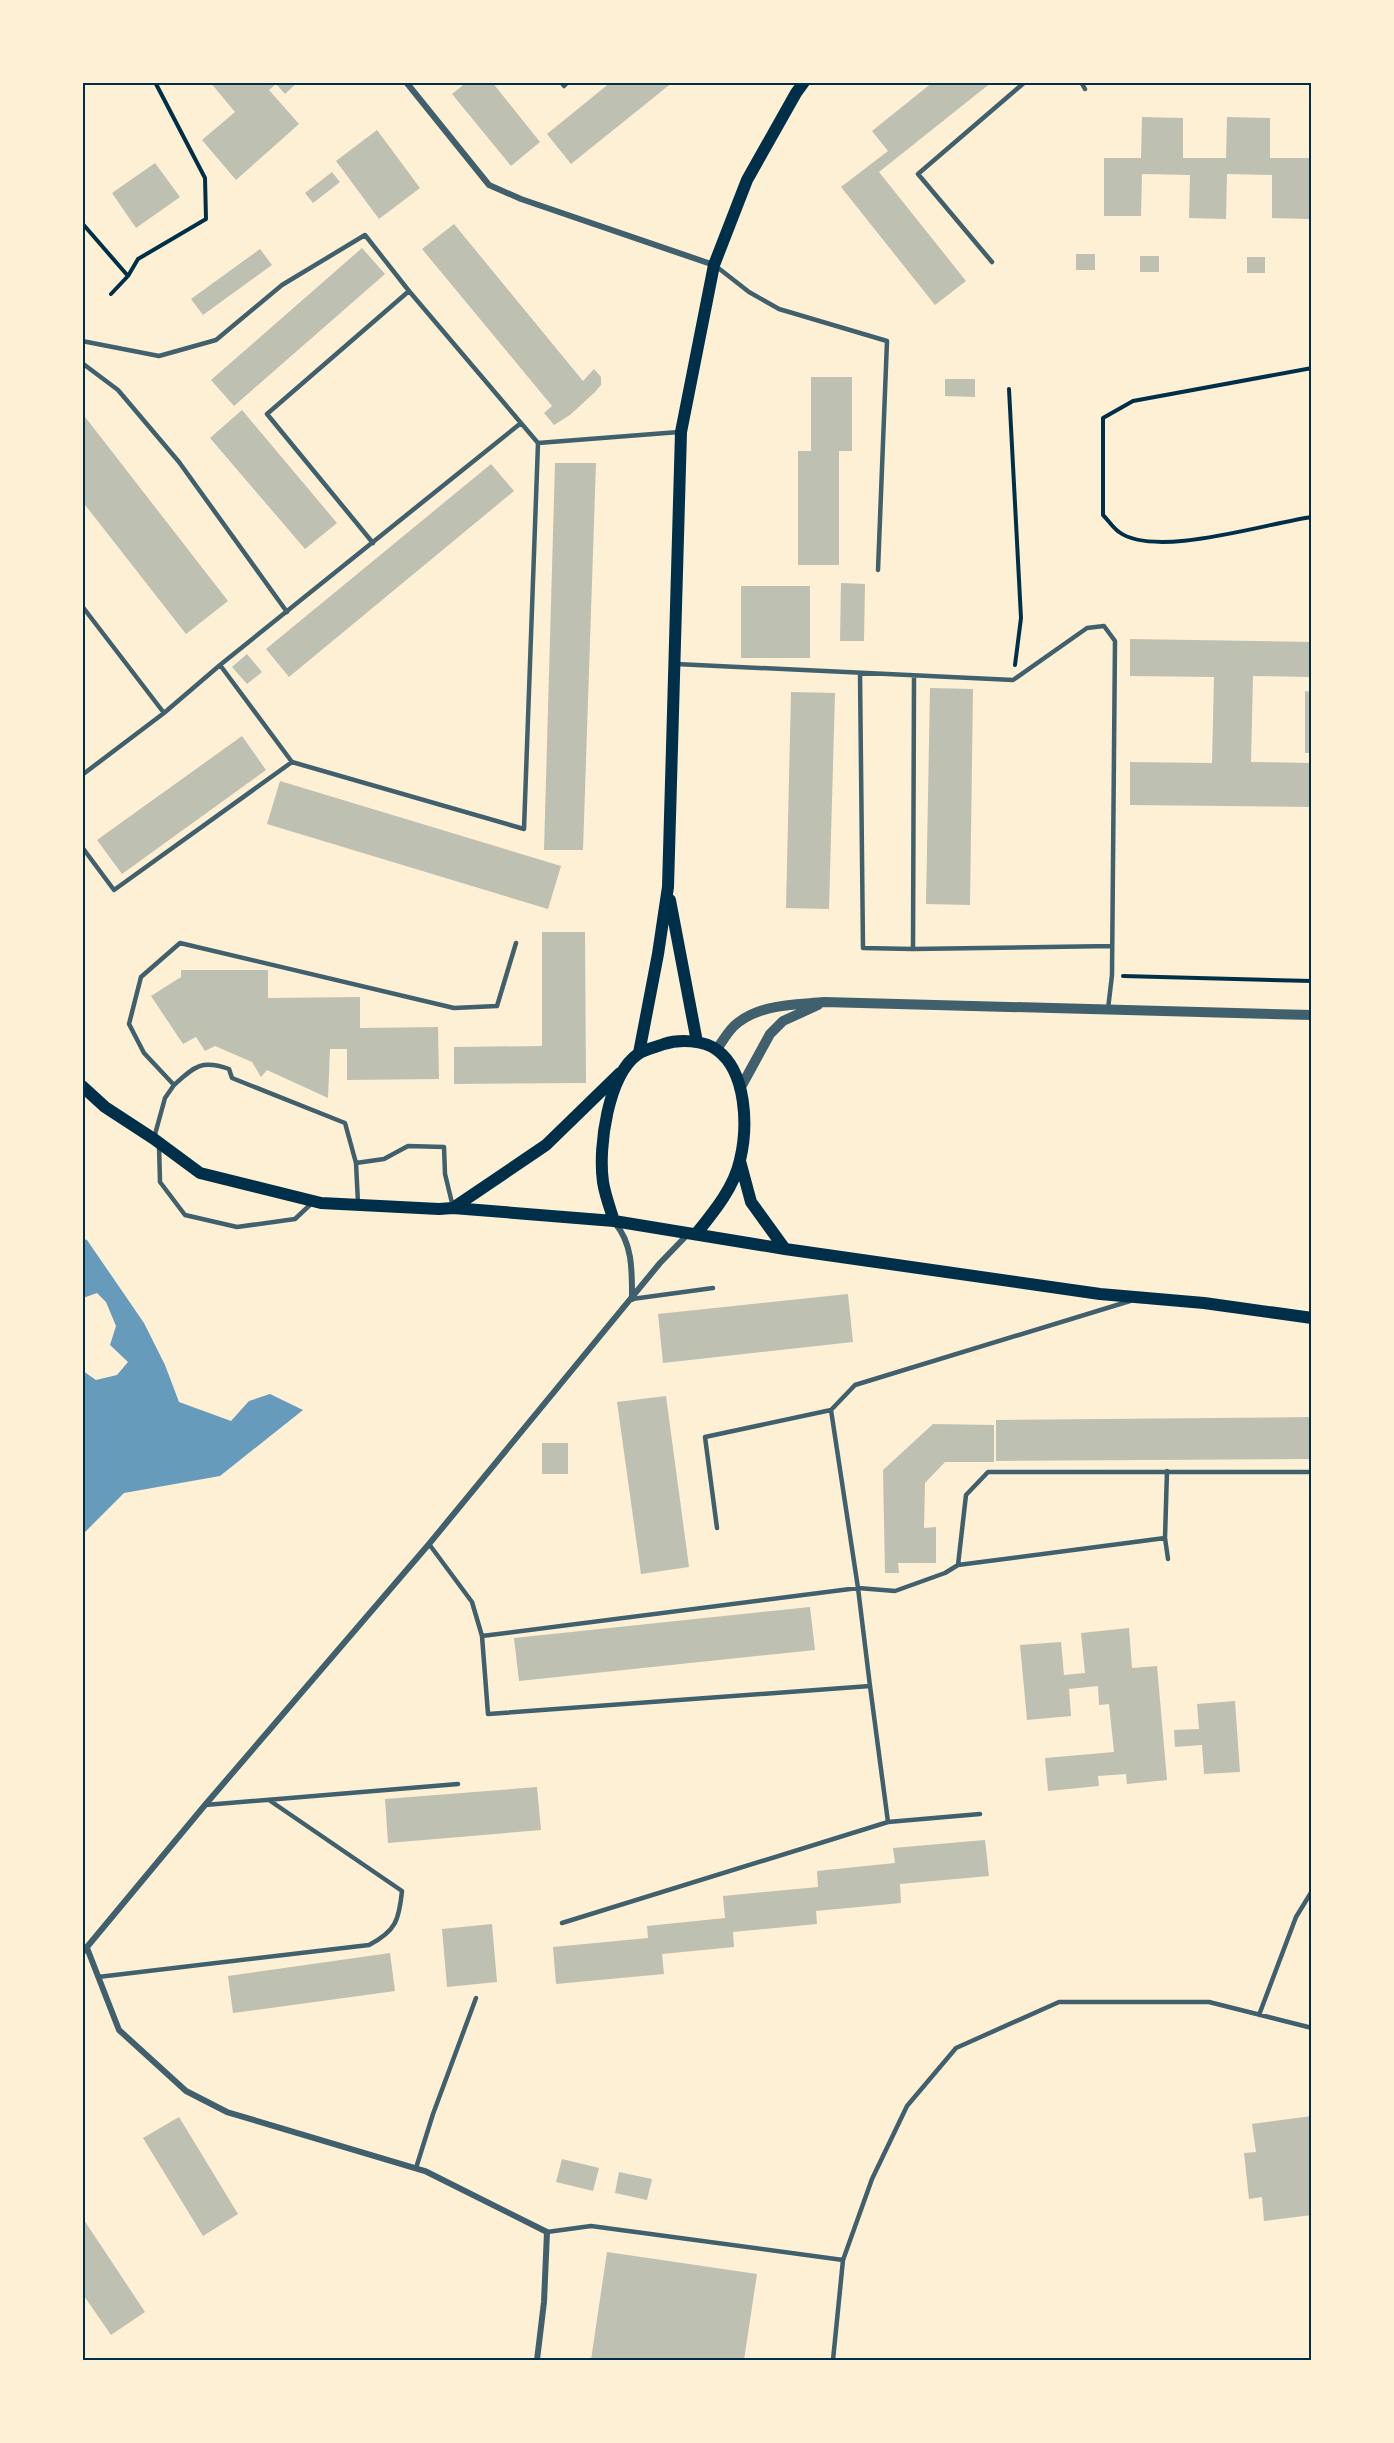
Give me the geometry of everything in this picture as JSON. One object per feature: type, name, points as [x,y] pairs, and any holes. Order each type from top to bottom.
[{"type":"main road","points":[[639,1053],[668,887],[681,432],[714,265],[747,180],[804,82]]},
{"type":"main road","points":[[668,887],[697,1042]]},
{"type":"main road","points":[[453,1208],[546,1145],[639,1053],[668,1043],[697,1042],[717,1049],[729,1063],[741,1087],[744,1126],[740,1161],[716,1209],[693,1234]]},
{"type":"main road","points":[[614,1221],[603,1181],[602,1146],[608,1112],[623,1070]]},
{"type":"main road","points":[[82,1086],[105,1107],[157,1140],[200,1173],[314,1202],[453,1208],[614,1221],[785,1249],[1100,1294],[1204,1303],[1311,1318]]},
{"type":"main road","points":[[740,1161],[752,1202],[785,1249]]},
{"type":"street","points":[[406,82],[489,184],[521,199],[714,265]]},
{"type":"street","points":[[741,1087],[770,1034],[783,1021],[824,1002]]},
{"type":"street","points":[[717,1049],[734,1026],[754,1013],[782,1005],[824,1002],[1311,1015]]},
{"type":"street","points":[[614,1221],[626,1240],[631,1263],[632,1299]]},
{"type":"street","points":[[537,2361],[544,2302],[547,2232],[416,2168],[227,2112],[186,2091],[119,2030],[85,1951],[205,1805],[429,1544],[660,1263],[693,1234]]},
{"type":"lane","points":[[561,82],[564,86],[568,82]]},
{"type":"lane","points":[[992,262],[918,174],[1026,82]]},
{"type":"lane","points":[[1081,82],[1085,88]]},
{"type":"lane","points":[[82,341],[159,356],[216,340],[282,285],[365,235],[409,291],[538,443],[524,829],[292,762],[220,664]]},
{"type":"lane","points":[[714,265],[749,292],[779,309],[887,341],[878,570]]},
{"type":"lane","points":[[373,543],[267,414],[409,291]]},
{"type":"lane","points":[[82,363],[118,390],[179,462],[287,612]]},
{"type":"lane","points":[[82,775],[164,713],[220,664],[521,423]]},
{"type":"lane","points":[[538,443],[681,432]]},
{"type":"lane","points":[[82,606],[164,713]]},
{"type":"lane","points":[[673,663],[1013,680],[1086,628],[1104,626],[1115,641],[1112,975],[1108,1010]]},
{"type":"lane","points":[[860,673],[863,948],[1112,946]]},
{"type":"lane","points":[[913,949],[914,676]]},
{"type":"lane","points":[[82,847],[114,890],[292,762]]},
{"type":"lane","points":[[174,1085],[144,1053],[129,1024],[141,977],[180,943],[454,1008],[497,1006],[516,943]]},
{"type":"lane","points":[[314,1202],[296,1219],[237,1227],[185,1215],[160,1182],[157,1140],[165,1098],[174,1085],[196,1066],[214,1064],[229,1069],[232,1078],[345,1123],[356,1163],[358,1205]]},
{"type":"lane","points":[[356,1163],[384,1159],[408,1146],[444,1147],[445,1174],[453,1208]]},
{"type":"lane","points":[[632,1299],[713,1288]]},
{"type":"lane","points":[[717,1528],[705,1437],[831,1410],[855,1386],[1140,1298]]},
{"type":"lane","points":[[831,1410],[858,1588],[888,1822]]},
{"type":"lane","points":[[1167,1471],[1165,1538],[1168,1559]]},
{"type":"lane","points":[[958,1565],[966,1495],[988,1472],[1311,1472]]},
{"type":"lane","points":[[482,1636],[858,1588],[895,1591],[945,1573],[958,1565],[1165,1538]]},
{"type":"lane","points":[[429,1544],[472,1602],[482,1636],[488,1714],[870,1686]]},
{"type":"lane","points":[[205,1805],[458,1784]]},
{"type":"lane","points":[[98,1977],[369,1945],[383,1938],[399,1917],[402,1891],[269,1800]]},
{"type":"lane","points":[[562,1923],[888,1822],[980,1814]]},
{"type":"lane","points":[[1259,2015],[1296,1917],[1311,1891]]},
{"type":"lane","points":[[416,2168],[476,1998]]},
{"type":"lane","points":[[833,2361],[843,2260],[872,2179],[907,2106],[956,2048],[1059,2002],[1209,2002],[1311,2028]]},
{"type":"lane","points":[[547,2232],[591,2226],[843,2260]]},
{"type":"path","points":[[111,294],[128,276],[138,259],[206,219],[205,178],[155,82]]},
{"type":"path","points":[[82,223],[128,276]]},
{"type":"path","points":[[1311,368],[1133,401],[1103,418],[1104,514],[1120,533],[1149,542],[1184,541],[1311,518]]},
{"type":"path","points":[[1009,390],[1021,618],[1013,680]]},
{"type":"path","points":[[1112,975],[1311,981]]},
{"type":"water","points":[[83,1239],[87,1240],[144,1323],[165,1365],[179,1402],[231,1421],[249,1401],[270,1394],[303,1410],[220,1476],[124,1493],[83,1534],[83,1371],[96,1380],[117,1375],[128,1362],[110,1345],[116,1326],[106,1302],[97,1293],[83,1298]]},
{"type":"building","points":[[210,82],[298,82],[285,94],[276,84],[269,90],[299,124],[236,180],[202,140],[235,112]]},
{"type":"building","points":[[467,82],[492,82],[540,142],[511,166],[452,94]]},
{"type":"building","points":[[611,82],[673,82],[571,164],[547,134]]},
{"type":"building","points":[[933,82],[992,82],[879,172],[966,281],[935,305],[841,187],[888,151],[872,131]]},
{"type":"building","points":[[1142,117],[1183,118],[1183,158],[1226,158],[1227,117],[1270,118],[1270,158],[1309,158],[1309,219],[1272,218],[1272,175],[1227,174],[1226,219],[1189,218],[1190,175],[1142,174],[1141,216],[1104,216],[1104,158],[1141,158]]},
{"type":"building","points":[[377,130],[420,188],[379,219],[336,161]]},
{"type":"building","points":[[155,163],[180,197],[136,228],[112,193]]},
{"type":"building","points":[[332,172],[340,182],[313,203],[305,193]]},
{"type":"building","points":[[454,224],[583,381],[594,369],[601,377],[601,385],[595,392],[570,415],[554,425],[544,413],[552,406],[422,249]]},
{"type":"building","points":[[362,248],[385,274],[234,406],[211,380]]},
{"type":"building","points":[[260,249],[272,265],[203,315],[191,299]]},
{"type":"building","points":[[1076,254],[1095,254],[1095,270],[1076,270]]},
{"type":"building","points":[[1140,256],[1159,256],[1159,272],[1140,272]]},
{"type":"building","points":[[1247,257],[1265,257],[1265,273],[1247,273]]},
{"type":"building","points":[[811,377],[852,377],[852,451],[839,451],[839,565],[798,565],[798,451],[811,451]]},
{"type":"building","points":[[945,379],[975,379],[975,397],[945,396]]},
{"type":"building","points":[[242,410],[337,523],[305,549],[210,438]]},
{"type":"building","points":[[82,413],[228,601],[186,634],[82,501]]},
{"type":"building","points":[[555,463],[596,463],[583,850],[544,850]]},
{"type":"building","points":[[491,464],[514,491],[289,677],[266,649]]},
{"type":"building","points":[[841,583],[865,584],[864,641],[840,641]]},
{"type":"building","points":[[741,586],[810,586],[810,658],[741,658]]},
{"type":"building","points":[[1130,639],[1312,642],[1312,677],[1253,676],[1251,762],[1312,763],[1312,807],[1130,805],[1130,762],[1212,763],[1214,677],[1130,676]]},
{"type":"building","points":[[247,654],[262,672],[247,684],[232,667]]},
{"type":"building","points":[[930,688],[973,689],[970,905],[926,904]]},
{"type":"building","points":[[1305,691],[1312,692],[1312,753],[1305,753]]},
{"type":"building","points":[[791,692],[835,693],[829,909],[786,908]]},
{"type":"building","points":[[242,736],[266,770],[122,874],[97,840]]},
{"type":"building","points":[[280,781],[561,866],[548,909],[267,824]]},
{"type":"building","points":[[542,932],[585,932],[586,1083],[454,1084],[454,1047],[542,1046]]},
{"type":"building","points":[[181,970],[268,970],[268,998],[360,997],[360,1028],[438,1027],[439,1079],[347,1080],[347,1049],[330,1049],[328,1098],[267,1070],[261,1077],[252,1062],[215,1046],[205,1051],[196,1037],[183,1044],[151,996],[181,977]]},
{"type":"building","points":[[848,1294],[853,1342],[663,1363],[658,1314]]},
{"type":"building","points":[[666,1396],[689,1567],[641,1574],[617,1402]]},
{"type":"building","points":[[1312,1417],[1312,1459],[996,1461],[996,1420]]},
{"type":"building","points":[[933,1424],[994,1425],[994,1462],[945,1462],[925,1483],[924,1528],[936,1527],[936,1563],[898,1563],[899,1573],[885,1573],[883,1470]]},
{"type":"building","points":[[542,1443],[568,1443],[568,1474],[542,1474]]},
{"type":"building","points":[[810,1607],[815,1650],[519,1681],[514,1638]]},
{"type":"building","points":[[1129,1628],[1132,1668],[1157,1666],[1167,1780],[1127,1784],[1126,1774],[1098,1776],[1099,1786],[1048,1791],[1045,1758],[1114,1752],[1109,1704],[1099,1705],[1098,1686],[1069,1689],[1071,1716],[1027,1720],[1020,1645],[1061,1642],[1064,1675],[1085,1673],[1081,1633]]},
{"type":"building","points":[[1235,1701],[1240,1772],[1204,1774],[1202,1745],[1175,1747],[1174,1730],[1199,1729],[1197,1704]]},
{"type":"building","points":[[537,1787],[541,1830],[388,1843],[385,1799]]},
{"type":"building","points":[[985,1840],[989,1876],[900,1884],[901,1903],[816,1911],[817,1924],[733,1932],[734,1947],[662,1954],[664,1974],[556,1984],[553,1947],[648,1938],[647,1926],[725,1918],[723,1896],[818,1887],[817,1871],[895,1863],[893,1848]]},
{"type":"building","points":[[492,1924],[497,1982],[447,1987],[442,1929]]},
{"type":"building","points":[[390,1953],[395,1991],[233,2013],[228,1976]]},
{"type":"building","points":[[1312,2116],[1312,2215],[1264,2221],[1262,2197],[1249,2199],[1244,2153],[1256,2152],[1252,2124]]},
{"type":"building","points":[[179,2117],[238,2214],[203,2236],[143,2138]]},
{"type":"building","points":[[562,2159],[599,2168],[593,2191],[556,2182]]},
{"type":"building","points":[[619,2172],[652,2179],[647,2200],[615,2193]]},
{"type":"building","points":[[82,2217],[145,2312],[111,2335],[82,2293]]},
{"type":"building","points":[[607,2252],[757,2274],[744,2360],[591,2360]]}]
